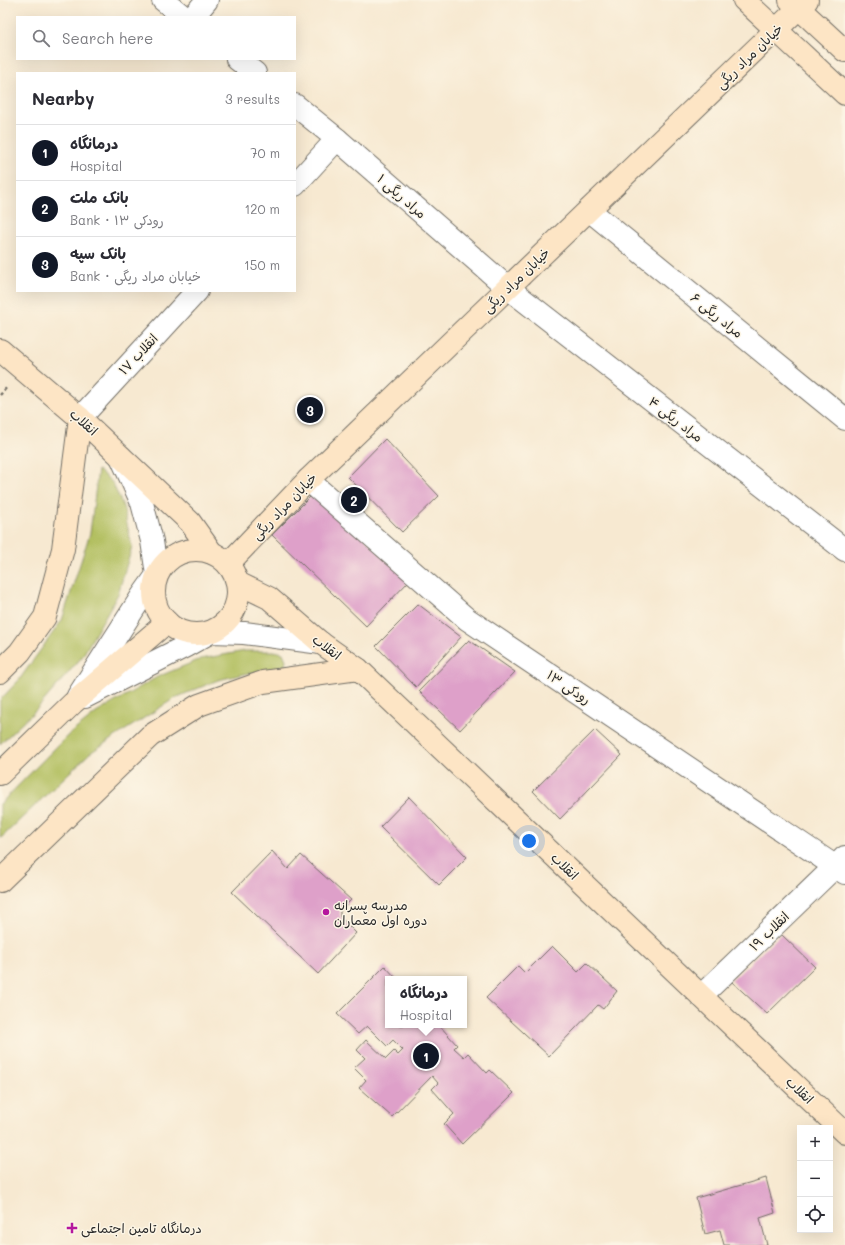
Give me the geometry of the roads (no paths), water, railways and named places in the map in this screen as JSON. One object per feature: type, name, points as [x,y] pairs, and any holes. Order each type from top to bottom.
[{"type":"street","points":[[163,0],[183,16]]},
{"type":"street","points":[[194,16],[207,0]]},
{"type":"street","points":[[744,0],[845,94]]},
{"type":"street","points":[[799,3],[845,51]]},
{"type":"street","name":"خیابان مراد ریگی","points":[[226,567],[308,480],[776,30],[799,3]]},
{"type":"street","points":[[238,60],[254,72]]},
{"type":"street","name":"مراد ریگی ۱","points":[[296,106],[337,139],[508,288]]},
{"type":"street","points":[[296,183],[337,139]]},
{"type":"street","name":"مراد ریگی ۶","points":[[589,210],[845,419]]},
{"type":"street","name":"مراد ریگی ۴","points":[[508,288],[845,550]]},
{"type":"street","name":"انقلاب ۱۷","points":[[80,418],[196,292]]},
{"type":"street","name":"انقلاب","points":[[0,350],[80,418],[190,522],[226,567],[269,598],[321,643],[358,669],[845,1133]]},
{"type":"street","points":[[0,672],[20,652],[45,617],[63,549],[80,418]]},
{"type":"street","points":[[121,457],[142,503],[152,541],[157,575],[154,587],[154,600],[159,612],[167,622],[177,629],[188,633],[244,633],[321,643]]},
{"type":"street","name":"رودکی ۱۳","points":[[308,480],[467,619],[842,865]]},
{"type":"street","points":[[199,550],[226,567],[238,595],[236,607],[222,626],[73,703],[164,564],[180,553],[199,550]]},
{"type":"street","points":[[0,774],[73,703],[167,622]]},
{"type":"street","points":[[0,880],[150,736],[200,705],[263,682],[358,669]]},
{"type":"street","name":"انقلاب ۱۹","points":[[702,996],[842,865]]},
{"type":"place","name":"بانک سپه","points":[[310,410]]},
{"type":"place","name":"بانک ملت","points":[[354,500]]},
{"type":"place","name":"مدرسه پسرانه دوره اول معماران","points":[[326,912]]},
{"type":"place","name":"درمانگاه","points":[[426,1056]]},
{"type":"place","name":"درمانگاه تامین اجتماعی","points":[[72,1228]]}]
